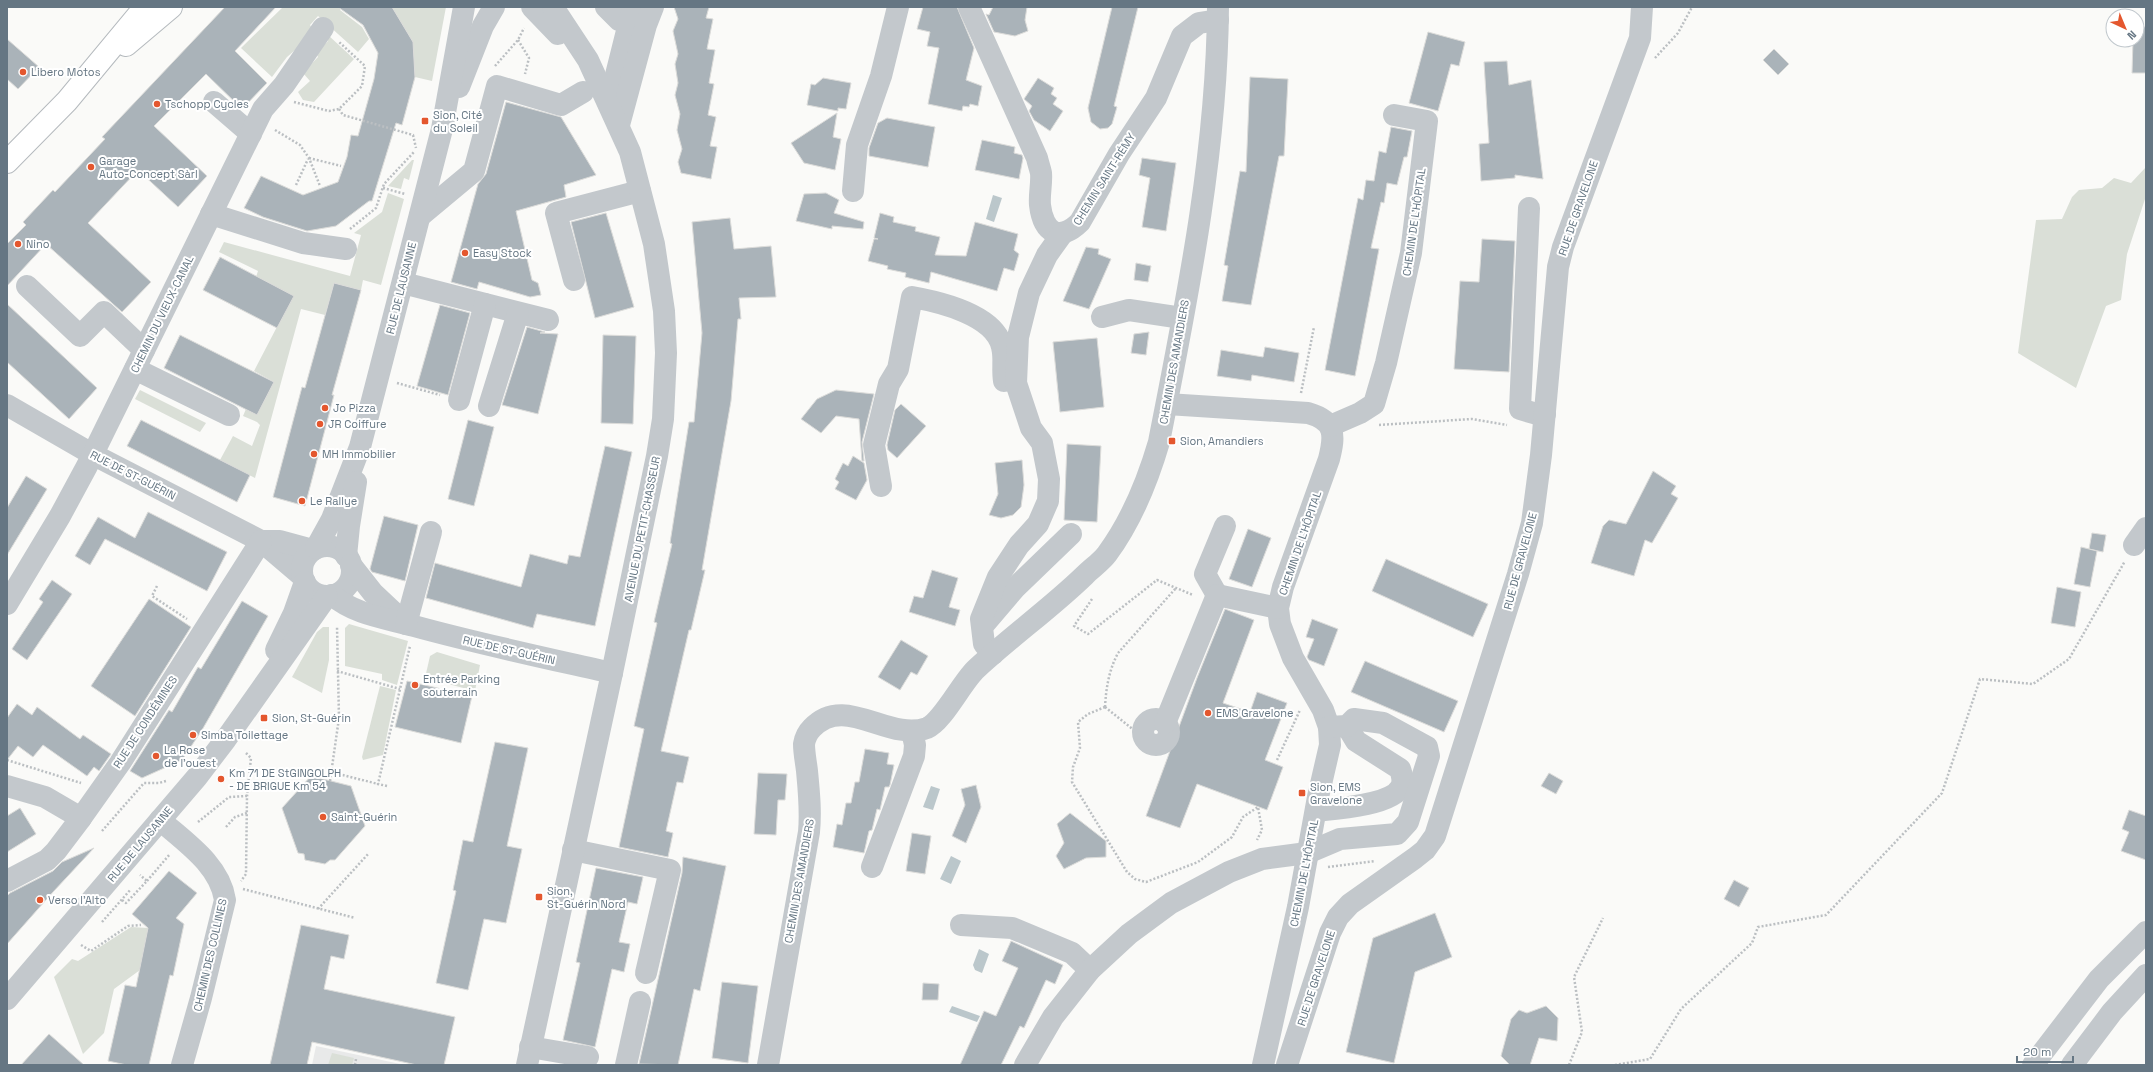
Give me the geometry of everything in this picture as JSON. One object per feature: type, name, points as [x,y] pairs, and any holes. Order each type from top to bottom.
[{"type":"main road","points":[[7,162],[87,78],[145,7]]},
{"type":"main road","points":[[87,78],[171,7]]},
{"type":"street","name":"RUE DE LAUSANNE","points":[[315,549],[332,519],[360,448],[442,129],[464,7]]},
{"type":"street","name":"RUE DE LAUSANNE","points":[[442,129],[483,26],[494,7]]},
{"type":"street","name":"AVENUE DU PETIT-CHASSEUR","points":[[529,1056],[612,673],[657,456],[662,419],[666,353],[664,311],[654,244],[630,152],[620,125],[598,94],[588,60],[553,7]]},
{"type":"street","points":[[620,125],[646,25],[653,7]]},
{"type":"street","points":[[853,190],[858,145],[881,76],[898,7]]},
{"type":"street","name":"CHEMIN SAINT-RÉMY","points":[[970,7],[1037,158],[1041,174],[1040,205],[1046,227],[1053,233],[1062,234],[1071,231],[1080,222],[1119,154],[1156,98],[1182,36],[1199,23],[1218,14]]},
{"type":"street","name":"RUE DE GRAVELONE","points":[[1288,1065],[1330,934],[1338,917],[1350,904],[1425,850],[1435,836],[1518,574],[1532,523],[1545,414],[1558,267],[1562,247],[1640,38],[1642,7]]},
{"type":"street","points":[[598,94],[605,62],[612,50],[621,10]]},
{"type":"street","name":"CHEMIN DES AMANDIERS","points":[[768,1065],[809,832],[811,812],[804,744],[811,729],[822,719],[834,715],[845,715],[912,732],[928,728],[937,721],[965,682],[993,654],[1073,586],[1106,554],[1138,504],[1159,442],[1200,218],[1218,61],[1218,14]]},
{"type":"street","points":[[529,16],[562,38],[598,94]]},
{"type":"street","name":"CHEMIN DU VIEUX-CANAL","points":[[7,604],[60,516],[92,454],[263,108],[274,97],[323,28]]},
{"type":"street","points":[[420,216],[474,171],[507,89],[561,105],[598,94]]},
{"type":"street","points":[[214,102],[251,134]]},
{"type":"street","name":"CHEMIN DE L'HÔPITAL","points":[[1264,1065],[1330,744],[1338,726],[1323,710],[1293,658],[1280,624],[1278,608],[1283,587],[1329,459],[1334,439],[1330,426],[1360,413],[1374,404],[1386,363],[1411,253],[1427,121],[1394,115]]},
{"type":"street","points":[[574,280],[556,213],[640,192]]},
{"type":"street","points":[[1529,208],[1520,409],[1537,414],[1545,414]]},
{"type":"street","points":[[211,214],[303,243],[341,248]]},
{"type":"street","points":[[993,654],[984,644],[981,619],[998,577],[1019,545],[1038,524],[1048,501],[1049,479],[1042,443],[1031,428],[1016,383],[1018,337],[1029,293],[1047,255],[1062,234]]},
{"type":"street","points":[[404,279],[485,304],[523,309]]},
{"type":"street","points":[[404,279],[523,309],[548,320]]},
{"type":"street","points":[[27,286],[80,336],[104,312],[139,359],[229,415]]},
{"type":"street","points":[[881,486],[874,445],[889,384],[898,369],[912,297],[933,301],[976,317],[992,327],[1002,346],[1003,376],[1009,402],[1022,424],[1031,428]]},
{"type":"street","points":[[458,400],[485,304]]},
{"type":"street","points":[[489,406],[523,309]]},
{"type":"street","points":[[1102,317],[1129,310],[1182,318]]},
{"type":"street","points":[[1167,404],[1297,412],[1320,416],[1330,426]]},
{"type":"street","name":"RUE DE ST-GUÉRIN","points":[[7,405],[92,454],[260,541],[304,579]]},
{"type":"street","name":"RUE DE LAUSANNE","points":[[348,560],[360,448]]},
{"type":"street","points":[[1145,739],[1143,731],[1146,723],[1153,719],[1165,723],[1215,600],[1205,574],[1225,526]]},
{"type":"street","points":[[410,625],[431,532]]},
{"type":"street","points":[[982,628],[1015,588],[1071,534]]},
{"type":"street","name":"RUE DE ST-GUÉRIN","points":[[260,541],[280,542],[315,549]]},
{"type":"street","name":"RUE DE CONDÉMINES","points":[[7,881],[47,860],[56,851],[81,818],[120,762],[260,541]]},
{"type":"street","points":[[333,547],[348,560],[350,578],[348,584],[334,598],[314,592],[304,579],[304,561],[315,549],[333,547]]},
{"type":"street","name":"RUE DE ST-GUÉRIN","points":[[348,560],[373,593],[410,625]]},
{"type":"street","name":"RUE DE LAUSANNE","points":[[252,702],[294,613],[304,579]]},
{"type":"street","name":"RUE DE LAUSANNE","points":[[7,998],[197,777],[314,616],[333,606],[334,598]]},
{"type":"street","name":"RUE DE ST-GUÉRIN","points":[[334,598],[380,618],[468,641],[612,673]]},
{"type":"street","points":[[1215,600],[1278,608]]},
{"type":"street","points":[[1025,1065],[1053,1017],[1090,970],[1129,934],[1171,903],[1245,864],[1262,859],[1307,860],[1340,839],[1397,834],[1408,822],[1429,756],[1427,747],[1383,723],[1354,719],[1338,726],[1356,741],[1400,769],[1403,778],[1401,787],[1393,796],[1346,808],[1316,811]]},
{"type":"street","points":[[872,867],[914,756],[915,745],[912,732]]},
{"type":"street","points":[[7,786],[45,797],[81,818]]},
{"type":"street","name":"CHEMIN DES COLLINES","points":[[160,820],[213,870],[221,884],[230,893],[182,1065]]},
{"type":"street","points":[[573,850],[670,870],[646,973]]},
{"type":"street","points":[[961,925],[1012,928],[1072,953],[1090,970]]},
{"type":"street","points":[[2033,1065],[2099,979],[2146,932]]},
{"type":"street","points":[[2072,1065],[2112,1012],[2146,975]]},
{"type":"street","points":[[626,1065],[640,1002]]},
{"type":"street","points":[[529,1056],[582,1061]]},
{"type":"path","points":[[518,40],[529,58],[507,89],[490,84],[495,64],[518,40],[529,16]]},
{"type":"path","points":[[274,97],[329,111],[339,110],[362,86],[365,66],[354,55]]},
{"type":"path","points":[[339,110],[343,115],[413,135],[416,150]]},
{"type":"path","points":[[251,134],[276,130],[300,146],[309,158],[320,186]]},
{"type":"path","points":[[416,150],[422,151]]},
{"type":"path","points":[[341,248],[347,231],[376,208],[384,184],[416,150]]},
{"type":"path","points":[[309,158],[341,166]]},
{"type":"path","points":[[296,185],[309,158]]},
{"type":"path","points":[[383,188],[411,196]]},
{"type":"path","points":[[1297,412],[1314,327]]},
{"type":"path","points":[[394,382],[458,400]]},
{"type":"path","points":[[1375,426],[1472,418],[1514,427]]},
{"type":"path","points":[[1615,1065],[1650,1060],[1681,1009],[1752,942],[1758,927],[1826,915],[1942,793],[1980,679],[2033,684],[2069,659],[2140,536]]},
{"type":"path","points":[[1074,626],[1088,634],[1157,580],[1176,588],[1215,600]]},
{"type":"path","points":[[157,586],[152,596],[181,615]]},
{"type":"path","points":[[1105,707],[1106,687],[1113,663],[1118,653],[1176,588]]},
{"type":"path","points":[[378,784],[400,689],[410,625]]},
{"type":"path","points":[[330,781],[339,718],[337,626]]},
{"type":"path","points":[[337,671],[400,689]]},
{"type":"path","points":[[1277,760],[1303,705]]},
{"type":"path","points":[[1105,707],[1145,739]]},
{"type":"path","points":[[1105,707],[1088,714],[1078,722],[1080,748],[1072,767],[1072,782],[1100,826],[1119,861],[1127,872],[1135,878],[1146,882],[1198,862],[1232,838],[1243,817],[1258,807],[1262,822]]},
{"type":"path","points":[[246,753],[251,758],[247,796],[246,874],[230,893],[318,909],[355,918]]},
{"type":"path","points":[[7,760],[72,779],[100,791]]},
{"type":"path","points":[[331,772],[387,786]]},
{"type":"path","points":[[102,831],[144,783],[159,784],[169,780]]},
{"type":"path","points":[[198,822],[229,797],[247,796]]},
{"type":"path","points":[[226,827],[235,817],[247,813]]},
{"type":"path","points":[[122,900],[126,903],[166,860],[172,849]]},
{"type":"path","points":[[318,909],[369,853]]},
{"type":"path","points":[[1307,860],[1326,868],[1379,860]]},
{"type":"path","points":[[136,871],[147,881]]},
{"type":"path","points":[[101,923],[131,889]]},
{"type":"path","points":[[1569,1065],[1582,1032],[1574,977],[1603,918]]},
{"type":"path","points":[[81,945],[91,951],[128,926],[141,924]]},
{"type":"path","points":[[354,1065],[356,1059]]},
{"type":"shaded area","points":[[283,7],[341,7],[340,10],[362,27],[369,39],[358,52],[318,16],[310,25],[315,33],[287,57],[272,77],[241,48]]},
{"type":"shaded area","points":[[392,7],[446,7],[432,81],[415,77],[413,42]]},
{"type":"shaded area","points":[[328,35],[354,59],[314,102],[303,100],[298,92],[310,81],[303,73],[318,57],[316,53],[328,41],[326,38]]},
{"type":"shaded area","points":[[412,160],[414,160],[409,180],[404,178],[401,189],[388,186]]},
{"type":"shaded area","points":[[2146,167],[2146,196],[2127,254],[2121,300],[2106,306],[2076,388],[2018,353],[2036,220],[2062,219],[2072,197],[2079,190],[2102,188],[2114,178],[2131,183]]},
{"type":"shaded area","points":[[388,193],[404,199],[381,285],[363,280],[361,290],[334,283],[325,315],[301,309],[255,478],[220,460],[233,436],[252,446],[260,425],[257,422],[243,416],[246,409],[257,414],[274,382],[254,371],[293,296],[256,277],[258,271],[219,252],[224,242],[350,276],[361,235],[354,233],[382,212]]},
{"type":"shaded area","points":[[993,195],[1002,198],[994,222],[986,219]]},
{"type":"shaded area","points":[[140,390],[206,423],[200,432],[135,399]]},
{"type":"shaded area","points":[[349,624],[408,641],[397,685],[382,680],[382,674],[345,666],[345,628]]},
{"type":"shaded area","points":[[323,627],[329,627],[329,660],[322,693],[292,677],[317,632]]},
{"type":"shaded area","points":[[437,652],[480,665],[475,691],[425,678],[430,656]]},
{"type":"shaded area","points":[[380,686],[396,690],[383,755],[363,760],[362,757]]},
{"type":"shaded area","points":[[931,786],[940,789],[933,810],[923,807]]},
{"type":"shaded area","points":[[951,856],[961,861],[951,884],[940,879]]},
{"type":"shaded area","points":[[131,927],[148,928],[140,970],[114,989],[104,1033],[83,1054],[54,977],[72,959],[78,961]]},
{"type":"shaded area","points":[[979,949],[989,954],[982,973],[975,970],[973,965]]},
{"type":"shaded area","points":[[952,1006],[980,1016],[977,1022],[949,1012]]},
{"type":"shaded area","points":[[316,1046],[405,1065],[312,1065]]},
{"type":"shaded area","points":[[332,1053],[354,1058],[352,1065],[328,1065]]},
{"type":"building","points":[[225,7],[276,7],[235,51],[267,83],[242,109],[206,74],[154,126],[207,176],[178,207],[138,170],[88,223],[151,282],[122,312],[46,244],[7,286],[7,244],[26,225],[23,222],[53,190],[55,192],[105,139],[102,137]]},
{"type":"building","points":[[338,7],[392,7],[413,42],[415,77],[402,125],[396,123],[372,201],[369,201],[336,226],[307,231],[263,217],[244,208],[261,176],[303,195],[338,182],[347,157],[351,135],[358,136],[374,79],[378,53],[363,25]]},
{"type":"building","points":[[674,7],[709,7],[706,18],[713,19],[707,49],[715,50],[709,83],[714,84],[708,115],[716,117],[710,146],[717,147],[711,179],[681,173],[678,162],[682,149],[677,130],[680,114],[675,95],[678,83],[675,64],[678,54],[673,31],[678,19]]},
{"type":"building","points":[[923,7],[957,7],[974,48],[966,80],[982,86],[978,106],[970,104],[969,107],[963,106],[962,111],[928,104],[939,48],[927,46],[930,32],[917,29]]},
{"type":"building","points":[[993,7],[1027,7],[1025,20],[1028,31],[1015,36],[994,32],[986,14],[989,15]]},
{"type":"building","points":[[1112,7],[1138,7],[1114,106],[1117,107],[1112,124],[1108,128],[1100,129],[1091,122],[1088,108]]},
{"type":"building","points":[[2146,27],[2146,73],[2132,73],[2133,48],[2145,48]]},
{"type":"building","points":[[1428,32],[1465,42],[1459,66],[1451,64],[1438,111],[1409,103]]},
{"type":"building","points":[[7,39],[39,67],[18,89],[7,79]]},
{"type":"building","points":[[1774,49],[1789,64],[1778,75],[1763,60]]},
{"type":"building","points":[[1507,61],[1509,85],[1531,80],[1543,179],[1515,175],[1515,178],[1481,181],[1479,144],[1489,143],[1484,62]]},
{"type":"building","points":[[1250,77],[1288,79],[1284,156],[1279,156],[1251,305],[1222,301],[1228,266],[1224,265],[1240,171],[1246,172]]},
{"type":"building","points":[[823,78],[851,83],[846,109],[838,108],[838,111],[807,105],[811,84],[815,85]]},
{"type":"building","points":[[1038,78],[1054,88],[1051,94],[1057,98],[1053,104],[1063,111],[1050,131],[1034,120],[1029,111],[1032,106],[1024,99]]},
{"type":"building","points":[[506,102],[561,117],[596,175],[564,185],[566,197],[516,211],[532,280],[538,283],[541,295],[530,297],[479,282],[477,289],[451,282],[478,184],[486,174]]},
{"type":"building","points":[[837,113],[833,137],[841,139],[835,170],[804,163],[791,143]]},
{"type":"building","points":[[887,118],[935,127],[928,167],[869,156],[869,148],[878,123]]},
{"type":"building","points":[[1391,127],[1412,131],[1407,157],[1404,157],[1397,185],[1387,183],[1384,203],[1381,202],[1371,248],[1379,249],[1355,376],[1325,370],[1358,198],[1363,200],[1366,180],[1374,181],[1379,151],[1386,153]]},
{"type":"building","points":[[982,140],[1015,147],[1014,153],[1022,155],[1023,158],[1019,179],[975,170]]},
{"type":"building","points":[[1142,158],[1176,163],[1166,231],[1142,227],[1150,178],[1139,175]]},
{"type":"building","points":[[826,193],[839,200],[834,213],[864,222],[863,229],[832,226],[832,229],[796,221],[804,194]]},
{"type":"building","points":[[606,213],[634,307],[595,318],[571,222]]},
{"type":"building","points":[[880,213],[894,217],[893,222],[916,227],[915,231],[940,237],[935,255],[966,256],[975,222],[1018,234],[1014,250],[1019,254],[1014,271],[1004,268],[997,291],[931,272],[929,283],[905,277],[906,273],[887,269],[888,266],[868,261],[874,239],[878,239],[874,238]]},
{"type":"building","points":[[730,218],[734,249],[771,246],[776,297],[739,298],[741,319],[738,319],[731,401],[702,570],[705,570],[691,630],[689,630],[661,751],[689,757],[683,783],[677,782],[666,831],[673,833],[668,857],[619,847],[644,729],[634,726],[657,623],[654,622],[672,544],[670,543],[689,422],[694,422],[702,333],[692,222]]},
{"type":"building","points":[[1482,239],[1515,241],[1509,372],[1454,369],[1460,281],[1479,282]]},
{"type":"building","points":[[1086,247],[1099,249],[1098,254],[1111,259],[1089,309],[1063,301]]},
{"type":"building","points":[[220,257],[294,296],[277,328],[203,290]]},
{"type":"building","points":[[1136,263],[1151,266],[1148,282],[1134,280]]},
{"type":"building","points":[[334,283],[361,290],[332,395],[334,395],[305,506],[273,497],[302,387],[305,388]]},
{"type":"building","points":[[7,304],[97,388],[69,419],[7,362]]},
{"type":"building","points":[[440,305],[470,313],[448,395],[417,386]]},
{"type":"building","points":[[527,327],[545,332],[540,333],[558,334],[538,414],[502,405]]},
{"type":"building","points":[[1149,332],[1146,355],[1131,353],[1134,334]]},
{"type":"building","points":[[180,335],[274,382],[257,415],[164,368]]},
{"type":"building","points":[[603,335],[636,336],[633,424],[601,423]]},
{"type":"building","points":[[1097,338],[1104,407],[1060,412],[1053,342]]},
{"type":"building","points":[[1265,347],[1299,353],[1294,382],[1252,375],[1251,381],[1217,376],[1221,350],[1263,357]]},
{"type":"building","points":[[836,390],[874,394],[862,442],[864,461],[862,461],[859,419],[836,416],[821,433],[801,419],[817,399]]},
{"type":"building","points":[[901,404],[926,426],[897,458],[888,450],[887,445],[895,410]]},
{"type":"building","points":[[141,420],[250,475],[237,502],[127,446]]},
{"type":"building","points":[[468,420],[494,427],[474,506],[448,499]]},
{"type":"building","points":[[1067,444],[1101,446],[1097,522],[1064,520]]},
{"type":"building","points":[[605,446],[632,452],[595,626],[537,614],[533,628],[426,598],[435,563],[521,587],[530,554],[567,564],[569,555],[580,557]]},
{"type":"building","points":[[853,456],[864,463],[867,480],[856,500],[835,489],[839,482],[835,479],[843,463],[848,466]]},
{"type":"building","points":[[1022,460],[1024,485],[1021,507],[1013,515],[1001,518],[989,515],[998,494],[995,463]]},
{"type":"building","points":[[1653,471],[1676,486],[1671,494],[1678,498],[1652,543],[1645,540],[1634,576],[1591,563],[1603,526],[1609,520],[1626,524]]},
{"type":"building","points":[[26,476],[47,489],[7,555],[7,508]]},
{"type":"building","points":[[148,512],[227,552],[207,591],[105,539],[90,565],[75,556],[98,517],[135,538]]},
{"type":"building","points":[[384,516],[418,525],[405,581],[372,572],[370,569]]},
{"type":"building","points":[[1248,529],[1271,538],[1252,587],[1229,579]]},
{"type":"building","points":[[2092,533],[2106,535],[2103,552],[2089,549]]},
{"type":"building","points":[[2081,547],[2097,551],[2090,587],[2074,584]]},
{"type":"building","points":[[1386,559],[1488,604],[1473,637],[1372,591]]},
{"type":"building","points":[[932,570],[958,578],[949,607],[960,610],[955,626],[909,612],[914,596],[923,598]]},
{"type":"building","points":[[52,580],[72,594],[27,660],[12,649],[43,602],[39,599]]},
{"type":"building","points":[[2057,587],[2081,592],[2075,627],[2051,623]]},
{"type":"building","points":[[149,599],[191,627],[135,716],[91,686]]},
{"type":"building","points":[[242,601],[268,616],[202,730],[182,760],[142,778],[130,771],[169,710],[172,712],[198,667],[201,669]]},
{"type":"building","name":"EMS Gravelone","points":[[1225,609],[1254,620],[1223,703],[1250,712],[1257,692],[1287,703],[1265,760],[1283,767],[1267,810],[1197,784],[1180,828],[1146,816],[1197,678]]},
{"type":"building","points":[[1312,619],[1338,629],[1324,666],[1309,660],[1307,657],[1314,639],[1306,637]]},
{"type":"building","points":[[901,640],[928,656],[917,675],[911,672],[900,690],[878,677]]},
{"type":"building","points":[[1365,661],[1458,701],[1444,732],[1351,692]]},
{"type":"building","points":[[407,681],[472,696],[461,743],[395,727]]},
{"type":"building","points":[[17,704],[32,715],[37,707],[80,739],[83,735],[111,754],[99,771],[94,767],[87,776],[43,745],[33,757],[18,746],[7,760],[7,718]]},
{"type":"building","points":[[495,742],[528,748],[507,846],[522,849],[506,923],[484,919],[468,990],[436,983],[456,891],[453,890],[463,840],[473,842]]},
{"type":"building","points":[[865,749],[889,753],[887,764],[894,765],[890,785],[889,787],[885,787],[880,810],[877,809],[872,830],[869,831],[864,853],[833,847],[837,824],[842,825],[846,803],[851,803],[855,782],[859,782]]},
{"type":"building","points":[[758,773],[787,774],[785,800],[778,800],[776,835],[754,834]]},
{"type":"building","points":[[1549,773],[1563,781],[1556,794],[1541,786]]},
{"type":"building","name":"Saint-Guérin","points":[[311,776],[351,786],[365,826],[335,860],[330,860],[325,864],[305,860],[304,854],[298,853],[282,808]]},
{"type":"building","points":[[976,785],[981,807],[966,843],[952,836],[965,805],[961,789]]},
{"type":"building","points":[[20,808],[36,834],[7,852],[7,816]]},
{"type":"building","points":[[2129,810],[2146,816],[2146,860],[2121,851],[2129,832],[2122,829]]},
{"type":"building","points":[[1070,813],[1106,841],[1106,857],[1086,858],[1064,869],[1056,856],[1064,843],[1057,824]]},
{"type":"building","points":[[912,833],[931,836],[925,874],[906,871]]},
{"type":"building","points":[[94,848],[7,944],[7,896],[10,893],[53,871],[62,862]]},
{"type":"building","points":[[683,857],[726,866],[700,991],[694,989],[678,1065],[639,1064],[682,873]]},
{"type":"building","points":[[596,868],[643,877],[637,904],[628,902],[619,942],[630,944],[624,972],[612,969],[595,1047],[563,1040],[580,963],[576,962]]},
{"type":"building","points":[[169,871],[197,893],[176,918],[184,924],[173,976],[170,975],[149,1065],[127,1065],[108,1061],[125,985],[136,987],[148,928],[132,914]]},
{"type":"building","points":[[1734,880],[1749,888],[1739,907],[1724,899]]},
{"type":"building","points":[[1435,913],[1452,957],[1415,972],[1394,1063],[1346,1052],[1373,938]]},
{"type":"building","points":[[301,925],[349,935],[344,959],[331,956],[324,989],[455,1017],[444,1065],[417,1065],[312,1042],[307,1065],[270,1065]]},
{"type":"building","points":[[1011,941],[1063,965],[1055,984],[1046,980],[1024,1028],[1020,1026],[1001,1065],[960,1065],[984,1011],[996,1016],[1018,968],[1002,961]]},
{"type":"building","points":[[722,982],[758,986],[748,1063],[712,1058]]},
{"type":"building","points":[[923,983],[939,984],[938,1000],[922,1000]]},
{"type":"building","points":[[1546,1006],[1558,1018],[1557,1041],[1539,1038],[1530,1065],[1510,1065],[1501,1056],[1511,1019],[1519,1010],[1527,1013]]},
{"type":"building","points":[[49,1034],[84,1065],[21,1065]]},
{"type":"place","name":"Libero Motos","points":[[23,72]]},
{"type":"place","name":"Tschopp Cycles","points":[[157,104]]},
{"type":"place","name":"Sion, Cité du Soleil","points":[[425,121]]},
{"type":"place","name":"Garage Auto-Concept Sàrl","points":[[91,167]]},
{"type":"place","name":"Nino","points":[[18,244]]},
{"type":"place","name":"Easy Stock","points":[[465,253]]},
{"type":"place","name":"Jo Pizza","points":[[325,408]]},
{"type":"place","name":"JR Coiffure","points":[[320,424]]},
{"type":"place","name":"Sion, Amandiers","points":[[1172,441]]},
{"type":"place","name":"MH Immobilier","points":[[314,454]]},
{"type":"place","name":"Le Rallye","points":[[302,501]]},
{"type":"place","name":"Entrée Parking souterrain","points":[[415,685]]},
{"type":"place","name":"EMS Gravelone","points":[[1208,713]]},
{"type":"place","name":"Sion, St-Guérin","points":[[264,718]]},
{"type":"place","name":"Simba Toilettage","points":[[193,735]]},
{"type":"place","name":"La Rose de l'ouest","points":[[156,756]]},
{"type":"place","name":"Km 71 DE StGINGOLPH - DE BRIGUE Km 54","points":[[221,779]]},
{"type":"place","name":"Sion, EMS Gravelone","points":[[1302,793]]},
{"type":"place","name":"Saint-Guérin","points":[[323,817]]},
{"type":"place","name":"Sion, St-Guérin Nord","points":[[539,897]]},
{"type":"place","name":"Verso l'Alto","points":[[40,900]]}]
